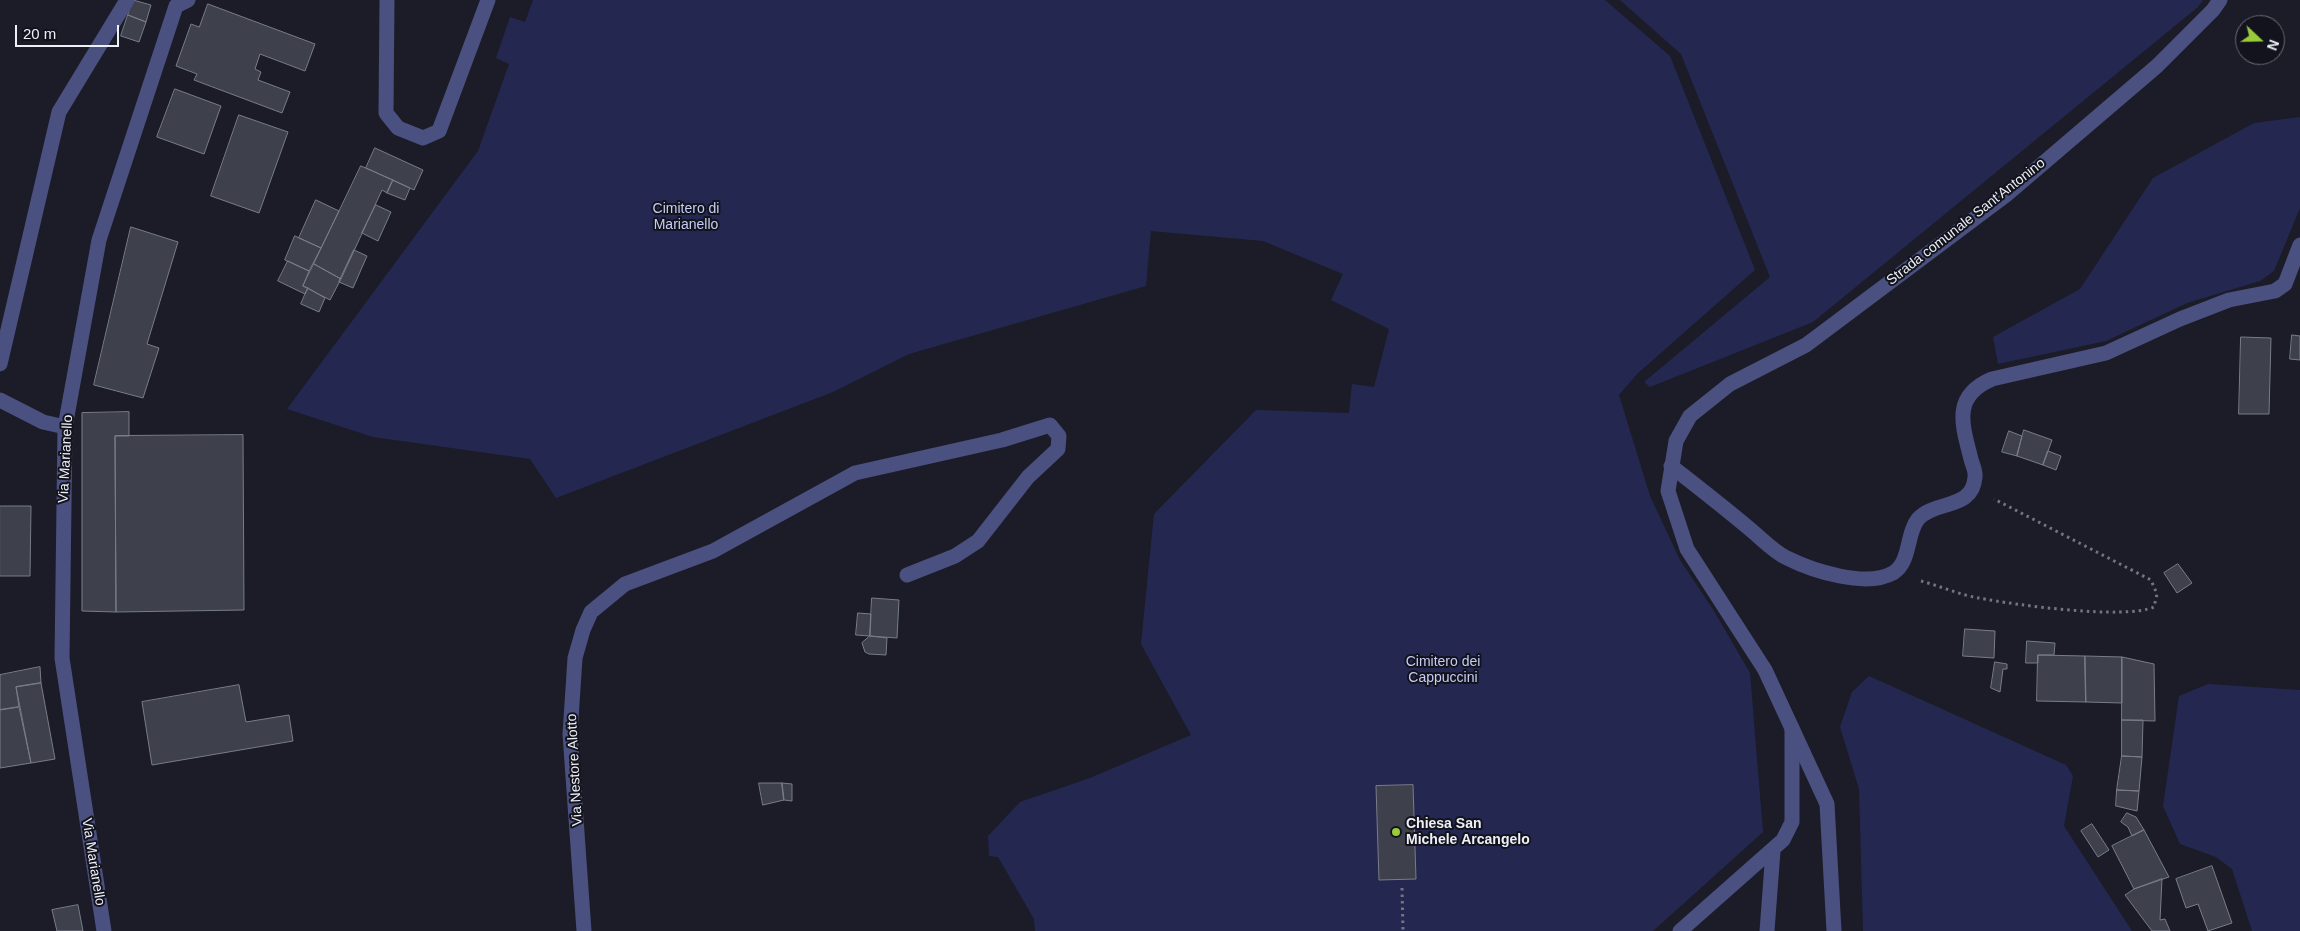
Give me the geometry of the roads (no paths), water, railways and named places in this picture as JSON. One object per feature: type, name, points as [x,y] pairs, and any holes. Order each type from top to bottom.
[{"type":"street","points":[[0,364],[59,112],[127,0]]},
{"type":"street","points":[[387,0],[386,113],[398,128],[423,138],[439,131],[488,0]]},
{"type":"street","name":"Strada comunale Sant'Antonino","points":[[1671,466],[1676,441],[1690,416],[1730,384],[1806,345],[2006,195],[2157,66],[2213,10],[2220,0]]},
{"type":"street","name":"Via Marianello","points":[[104,931],[62,658],[65,427],[99,240],[181,2]]},
{"type":"street","points":[[1671,466],[1785,558],[1839,577],[1874,579],[1894,572],[1906,555],[1918,520],[1925,513],[1960,501],[1969,495],[1973,488],[1976,476],[1962,422],[1966,402],[1976,386],[1992,379],[2106,352],[2221,303],[2275,290],[2285,284],[2300,245]]},
{"type":"street","points":[[0,400],[43,422],[65,427]]},
{"type":"street","name":"Via Nestore Alotto","points":[[584,931],[570,734],[575,658],[583,630],[591,612],[624,584],[713,551],[855,473],[1002,440],[1050,425],[1059,436],[1058,449],[1028,477],[978,541],[955,556],[906,575]]},
{"type":"street","points":[[1671,466],[1668,491],[1688,549],[1765,670],[1827,804],[1834,931]]},
{"type":"street","points":[[1680,931],[1783,840],[1792,822],[1792,728]]},
{"type":"street","points":[[1767,931],[1772,851]]},
{"type":"place","name":"Chiesa San Michele Arcangelo","points":[[1396,832]]},
{"type":"park label","name":"Cimitero di Marianello","points":[[686,217]]},
{"type":"park label","name":"Cimitero dei Cappuccini","points":[[1443,670]]}]
